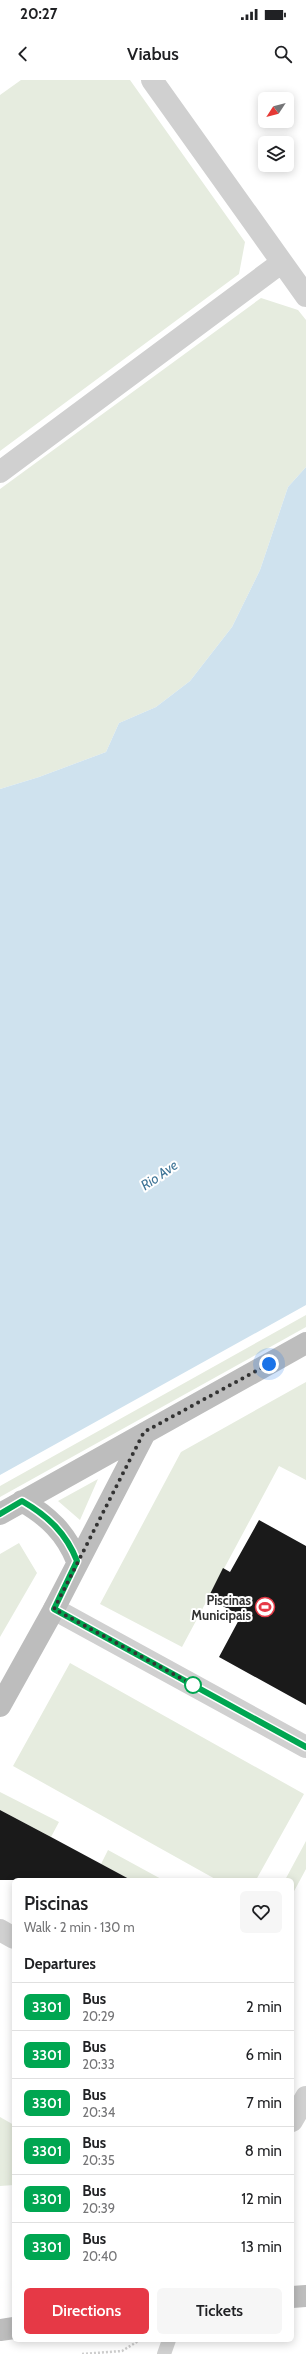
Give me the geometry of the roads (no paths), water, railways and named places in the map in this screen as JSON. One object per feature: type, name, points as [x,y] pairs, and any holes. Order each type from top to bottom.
[{"type":"street","points":[[152,80],[306,296]]},
{"type":"street","points":[[0,472],[281,263]]},
{"type":"street","points":[[0,1514],[144,1432],[306,1343]]},
{"type":"street","points":[[0,1706],[54,1609],[77,1561],[144,1432]]},
{"type":"street","points":[[22,1501],[39,1511],[58,1527],[70,1543],[77,1561]]},
{"type":"street","points":[[54,1609],[306,1747]]},
{"type":"street","points":[[0,1930],[12,1937]]},
{"type":"street","points":[[294,2116],[301,2095]]},
{"type":"street","points":[[294,2297],[306,2296]]},
{"type":"street","points":[[0,2330],[12,2328]]},
{"type":"lane","points":[[164,2354],[168,2342]]},
{"type":"water","name":"Rio Ave","points":[[306,467],[306,1305],[0,1475],[0,789],[39,777],[106,752],[119,723],[156,707],[190,681],[232,627],[260,570],[288,487]]},
{"type":"place","name":"Piscinas Municipais","points":[[265,1607]]}]
